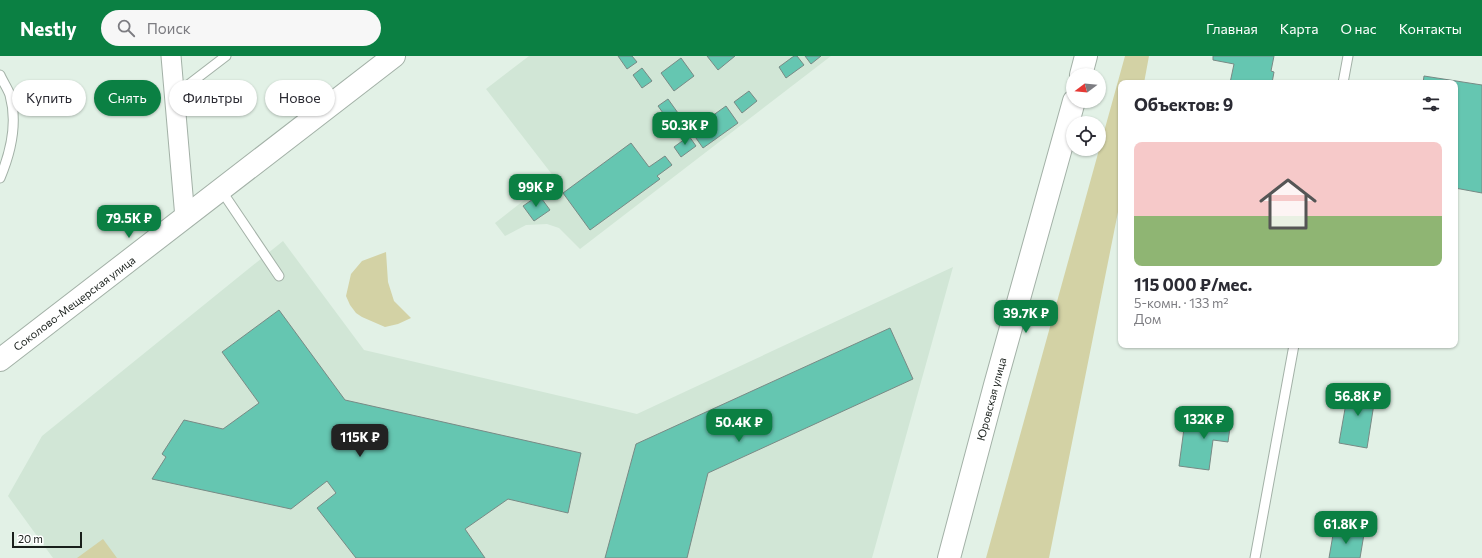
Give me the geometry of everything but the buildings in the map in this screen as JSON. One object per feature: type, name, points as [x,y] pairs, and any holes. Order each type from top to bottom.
[{"type":"street","points":[[171,56],[173,80]]},
{"type":"street","name":"Соколово-Мещерская улица","points":[[0,360],[394,56]]},
{"type":"street","points":[[1083,68],[1086,56]]},
{"type":"street","name":"Юровская улица","points":[[949,558],[1072,108]]},
{"type":"street","points":[[176,116],[185,218]]},
{"type":"lane","points":[[195,80],[226,56]]},
{"type":"lane","points":[[1344,80],[1348,56]]},
{"type":"lane","points":[[0,75],[10,95],[14,127],[8,158],[0,178]]},
{"type":"lane","points":[[221,190],[279,276]]},
{"type":"lane","points":[[1255,558],[1293,348]]},
{"type":"shaded area","points":[[529,56],[831,56],[580,249],[559,228],[547,224],[526,225],[505,236],[495,223],[554,177],[486,89]]},
{"type":"shaded area","points":[[283,241],[364,350],[637,414],[953,267],[872,558],[53,558],[8,496],[42,436]]},
{"type":"green space","points":[[1125,56],[1149,56],[1145,80],[1118,80]]},
{"type":"green space","points":[[1118,81],[1118,212],[1049,558],[986,558],[1097,156],[1106,156],[1106,125]]},
{"type":"green space","points":[[386,252],[388,282],[394,301],[411,318],[398,324],[385,327],[356,313],[346,296],[351,274],[362,261]]},
{"type":"green space","points":[[103,539],[117,558],[77,558]]}]
